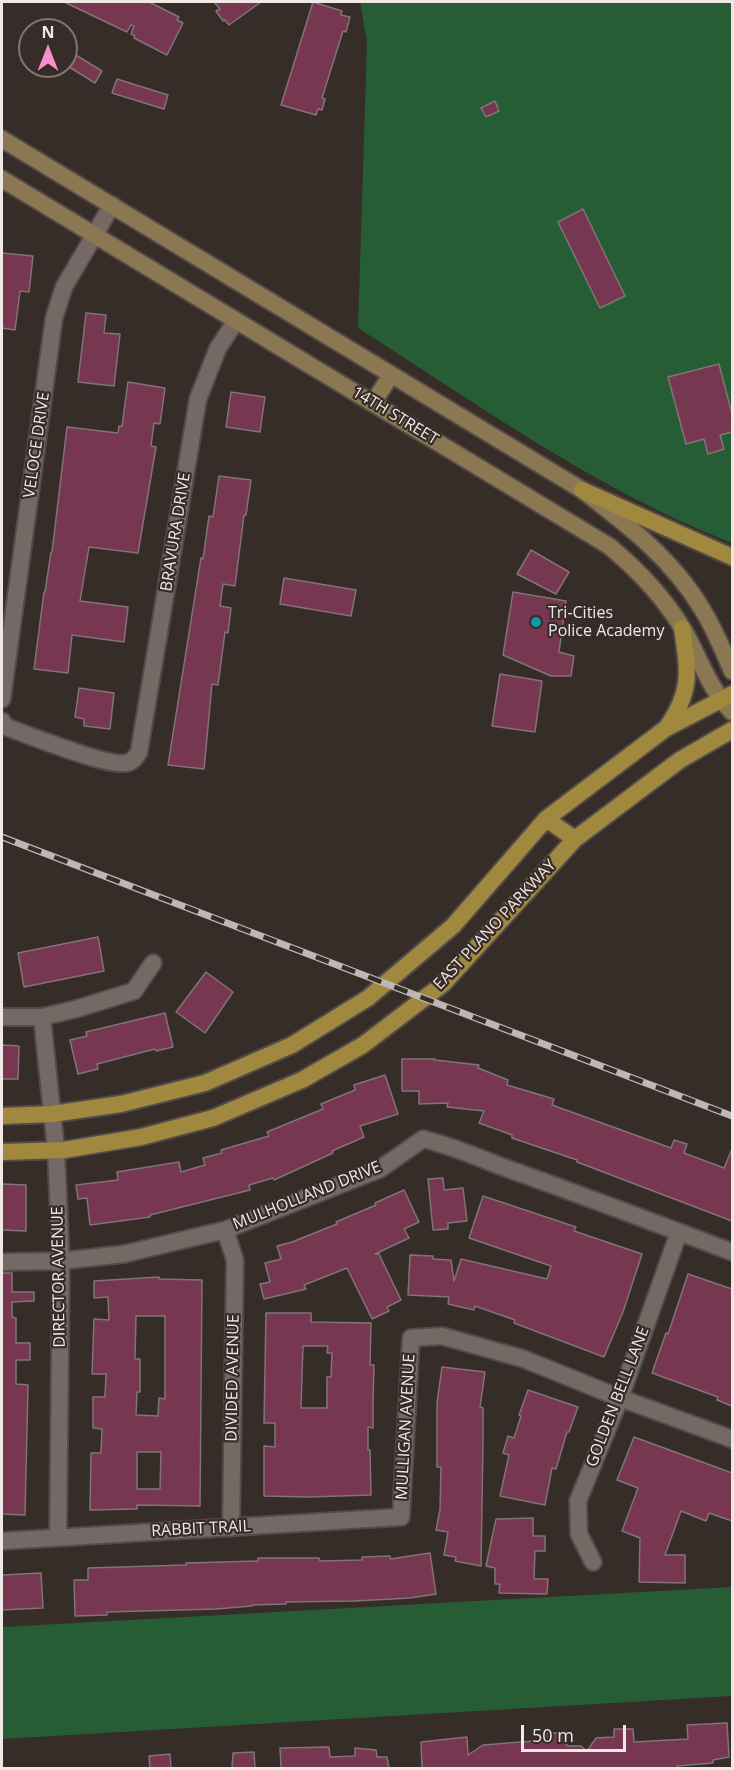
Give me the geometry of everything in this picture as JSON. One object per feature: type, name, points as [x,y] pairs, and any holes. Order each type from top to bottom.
[{"type":"main road","name":"14TH STREET","points":[[2,139],[582,490],[647,543],[677,573],[702,609],[732,671]]},
{"type":"main road","name":"14TH STREET","points":[[2,179],[609,546],[651,584],[682,628],[728,702]]},
{"type":"main road","points":[[373,403],[391,375]]},
{"type":"main road","points":[[582,490],[732,557]]},
{"type":"main road","points":[[665,729],[682,701],[687,677],[682,628]]},
{"type":"main road","name":"EAST PLANO PARKWAY","points":[[2,1116],[52,1114],[121,1104],[205,1083],[292,1045],[368,998],[453,926],[546,819],[665,729],[728,702]]},
{"type":"main road","name":"EAST PLANO PARKWAY","points":[[2,1152],[56,1150],[141,1137],[213,1118],[302,1080],[363,1045],[443,984],[575,839],[680,760],[732,730]]},
{"type":"main road","points":[[546,819],[575,839]]},
{"type":"street","name":"VELOCE DRIVE","points":[[2,699],[54,318],[64,287],[112,205]]},
{"type":"street","name":"BRAVURA DRIVE","points":[[2,721],[6,727],[107,762],[124,764],[134,760],[140,752],[198,399],[218,348],[236,321]]},
{"type":"street","points":[[2,1017],[42,1017],[134,991],[153,963]]},
{"type":"street","name":"DIRECTOR AVENUE","points":[[42,1017],[56,1150],[61,1261],[58,1537]]},
{"type":"street","name":"MULHOLLAND DRIVE","points":[[2,1262],[61,1261],[124,1254],[225,1230],[380,1169],[423,1139],[448,1144],[477,1158],[732,1252]]},
{"type":"street","name":"DIVIDED AVENUE","points":[[225,1230],[235,1260],[231,1528]]},
{"type":"street","name":"GOLDEN BELL LANE","points":[[593,1562],[579,1534],[578,1501],[620,1398],[679,1232]]},
{"type":"street","name":"MULLIGAN AVENUE","points":[[401,1517],[411,1338],[442,1336],[524,1359],[620,1398]]},
{"type":"street","points":[[620,1398],[732,1439]]},
{"type":"street","name":"RABBIT TRAIL","points":[[2,1540],[401,1517]]},
{"type":"green space","points":[[360,2],[732,2],[732,543],[634,498],[540,445],[358,328],[367,42]]},
{"type":"green space","points":[[732,1587],[732,1696],[2,1739],[2,1627]]},
{"type":"building","points":[[64,2],[149,2],[179,17],[177,20],[183,23],[167,55],[134,38],[135,36],[131,34],[134,26],[131,25],[127,32]]},
{"type":"building","points":[[214,2],[261,2],[229,25],[216,11],[220,9]]},
{"type":"building","points":[[313,2],[342,11],[341,15],[350,17],[346,32],[343,31],[322,98],[325,99],[322,110],[318,109],[316,115],[281,105]]},
{"type":"building","points":[[78,56],[102,71],[95,83],[78,72]]},
{"type":"building","points":[[117,79],[168,95],[164,109],[112,93]]},
{"type":"building","points":[[495,101],[499,111],[486,117],[481,108]]},
{"type":"building","points":[[583,209],[625,296],[600,308],[558,222]]},
{"type":"building","points":[[2,253],[33,256],[29,292],[20,291],[15,330],[2,328]]},
{"type":"building","points":[[86,313],[106,315],[104,333],[120,334],[114,386],[78,382]]},
{"type":"building","points":[[719,364],[732,414],[732,432],[720,435],[724,449],[708,454],[704,439],[686,444],[668,377]]},
{"type":"building","points":[[128,382],[165,388],[160,424],[154,423],[151,446],[156,447],[138,553],[89,547],[80,601],[128,607],[124,642],[72,635],[68,673],[34,669],[44,592],[52,552],[67,427],[118,433],[119,426],[122,426]]},
{"type":"building","points":[[231,392],[265,397],[260,432],[226,427]]},
{"type":"building","points":[[219,476],[251,480],[235,586],[223,584],[220,606],[231,608],[228,633],[225,632],[218,685],[212,684],[204,769],[168,765],[201,558],[203,559],[209,516],[213,517]]},
{"type":"building","points":[[531,550],[569,572],[556,594],[517,574]]},
{"type":"building","points":[[284,578],[356,590],[351,616],[280,604]]},
{"type":"building","points":[[513,592],[566,601],[559,652],[574,656],[571,676],[551,676],[503,655]]},
{"type":"building","points":[[500,674],[542,681],[535,732],[492,726]]},
{"type":"building","points":[[79,688],[114,693],[110,729],[84,726],[84,719],[75,717]]},
{"type":"building","points":[[98,937],[104,971],[24,987],[18,953]]},
{"type":"building","points":[[206,972],[233,992],[205,1033],[176,1012]]},
{"type":"building","points":[[165,1013],[173,1047],[156,1051],[155,1049],[97,1064],[98,1069],[78,1074],[70,1040],[87,1036],[86,1032]]},
{"type":"building","points":[[2,1045],[19,1046],[18,1079],[2,1079]]},
{"type":"building","points":[[402,1059],[435,1059],[479,1065],[478,1068],[508,1080],[507,1085],[554,1099],[552,1105],[671,1148],[674,1140],[687,1144],[684,1153],[724,1168],[732,1149],[732,1221],[577,1162],[577,1160],[512,1138],[512,1135],[479,1123],[484,1111],[447,1107],[448,1103],[419,1104],[419,1091],[402,1091]]},
{"type":"building","points":[[385,1075],[398,1114],[360,1126],[364,1137],[274,1180],[273,1178],[249,1185],[250,1190],[150,1215],[150,1217],[90,1225],[87,1198],[78,1199],[76,1185],[118,1180],[117,1172],[179,1162],[181,1172],[205,1165],[203,1158],[222,1153],[221,1150],[269,1136],[267,1132],[323,1109],[321,1104],[355,1090],[354,1085]]},
{"type":"building","points":[[443,1178],[444,1190],[463,1188],[467,1221],[448,1223],[448,1229],[433,1230],[428,1179]]},
{"type":"building","points":[[2,1184],[26,1185],[26,1231],[2,1230]]},
{"type":"building","points":[[404,1190],[419,1222],[404,1229],[409,1238],[375,1254],[379,1254],[401,1300],[387,1307],[389,1311],[372,1319],[347,1268],[304,1285],[306,1289],[264,1299],[260,1284],[270,1282],[265,1263],[281,1259],[277,1246],[337,1224],[336,1222]]},
{"type":"building","points":[[483,1196],[576,1227],[574,1231],[642,1254],[623,1312],[604,1357],[475,1306],[474,1310],[448,1304],[449,1297],[408,1295],[410,1255],[451,1260],[454,1281],[461,1259],[547,1279],[551,1266],[469,1238]]},
{"type":"building","points":[[2,1273],[12,1273],[12,1292],[34,1292],[34,1301],[12,1302],[12,1317],[16,1318],[16,1343],[30,1343],[30,1360],[16,1360],[16,1384],[28,1385],[25,1515],[2,1514]]},
{"type":"building","points":[[688,1274],[732,1289],[732,1406],[717,1400],[718,1397],[652,1373]]},
{"type":"building","points":[[159,1277],[159,1279],[202,1280],[200,1506],[137,1505],[137,1509],[90,1510],[91,1453],[101,1453],[102,1429],[93,1428],[93,1397],[105,1397],[106,1374],[92,1374],[94,1319],[109,1320],[108,1297],[94,1298],[94,1281]],"holes":[[[136,1316],[165,1316],[165,1399],[159,1398],[158,1416],[136,1415],[137,1392],[140,1392],[140,1359],[135,1359]],[[137,1452],[161,1452],[160,1489],[137,1489]]]},
{"type":"building","points":[[266,1313],[311,1313],[311,1322],[371,1323],[370,1365],[374,1365],[373,1428],[368,1427],[368,1450],[370,1450],[371,1495],[264,1496],[264,1446],[275,1447],[275,1423],[264,1423]],"holes":[[[303,1346],[328,1346],[327,1353],[332,1353],[331,1377],[327,1377],[327,1408],[301,1408]]]},
{"type":"building","points":[[442,1367],[485,1372],[480,1407],[483,1408],[481,1566],[455,1561],[456,1557],[444,1555],[448,1532],[436,1530],[440,1510],[441,1467],[437,1467],[437,1403]]},
{"type":"building","points":[[528,1390],[578,1407],[569,1432],[567,1432],[556,1469],[552,1468],[545,1505],[500,1496],[509,1455],[503,1453],[508,1436],[514,1438]]},
{"type":"building","points":[[634,1437],[732,1473],[732,1521],[709,1513],[706,1521],[681,1511],[665,1555],[685,1555],[685,1583],[639,1582],[640,1538],[622,1531],[638,1488],[617,1480]]},
{"type":"building","points":[[533,1518],[533,1536],[545,1536],[545,1551],[535,1551],[534,1579],[548,1579],[547,1594],[499,1593],[500,1584],[495,1584],[495,1568],[486,1566],[496,1519]]},
{"type":"building","points":[[430,1553],[436,1594],[410,1598],[286,1602],[286,1604],[216,1609],[107,1612],[107,1615],[75,1616],[74,1580],[88,1580],[88,1568],[258,1561],[258,1558],[319,1558],[320,1561],[362,1560],[362,1557],[390,1556],[390,1559]]},
{"type":"building","points":[[41,1573],[43,1608],[2,1610],[2,1575]]},
{"type":"building","points":[[727,1723],[729,1757],[713,1760],[713,1763],[677,1766],[677,1768],[422,1768],[421,1742],[467,1737],[468,1755],[483,1745],[546,1740],[546,1733],[566,1733],[567,1746],[581,1746],[587,1751],[596,1738],[614,1737],[614,1729],[633,1729],[634,1742],[688,1739],[687,1725]]},
{"type":"building","points":[[329,1747],[330,1757],[355,1756],[355,1748],[376,1750],[377,1757],[387,1757],[389,1768],[281,1768],[280,1748]]},
{"type":"building","points":[[254,1752],[255,1768],[232,1768],[233,1753]]},
{"type":"building","points":[[170,1754],[171,1768],[150,1768],[149,1756]]},
{"type":"railway","points":[[2,837],[732,1116]]},
{"type":"place","name":"Tri-Cities Police Academy","points":[[536,622]]}]
